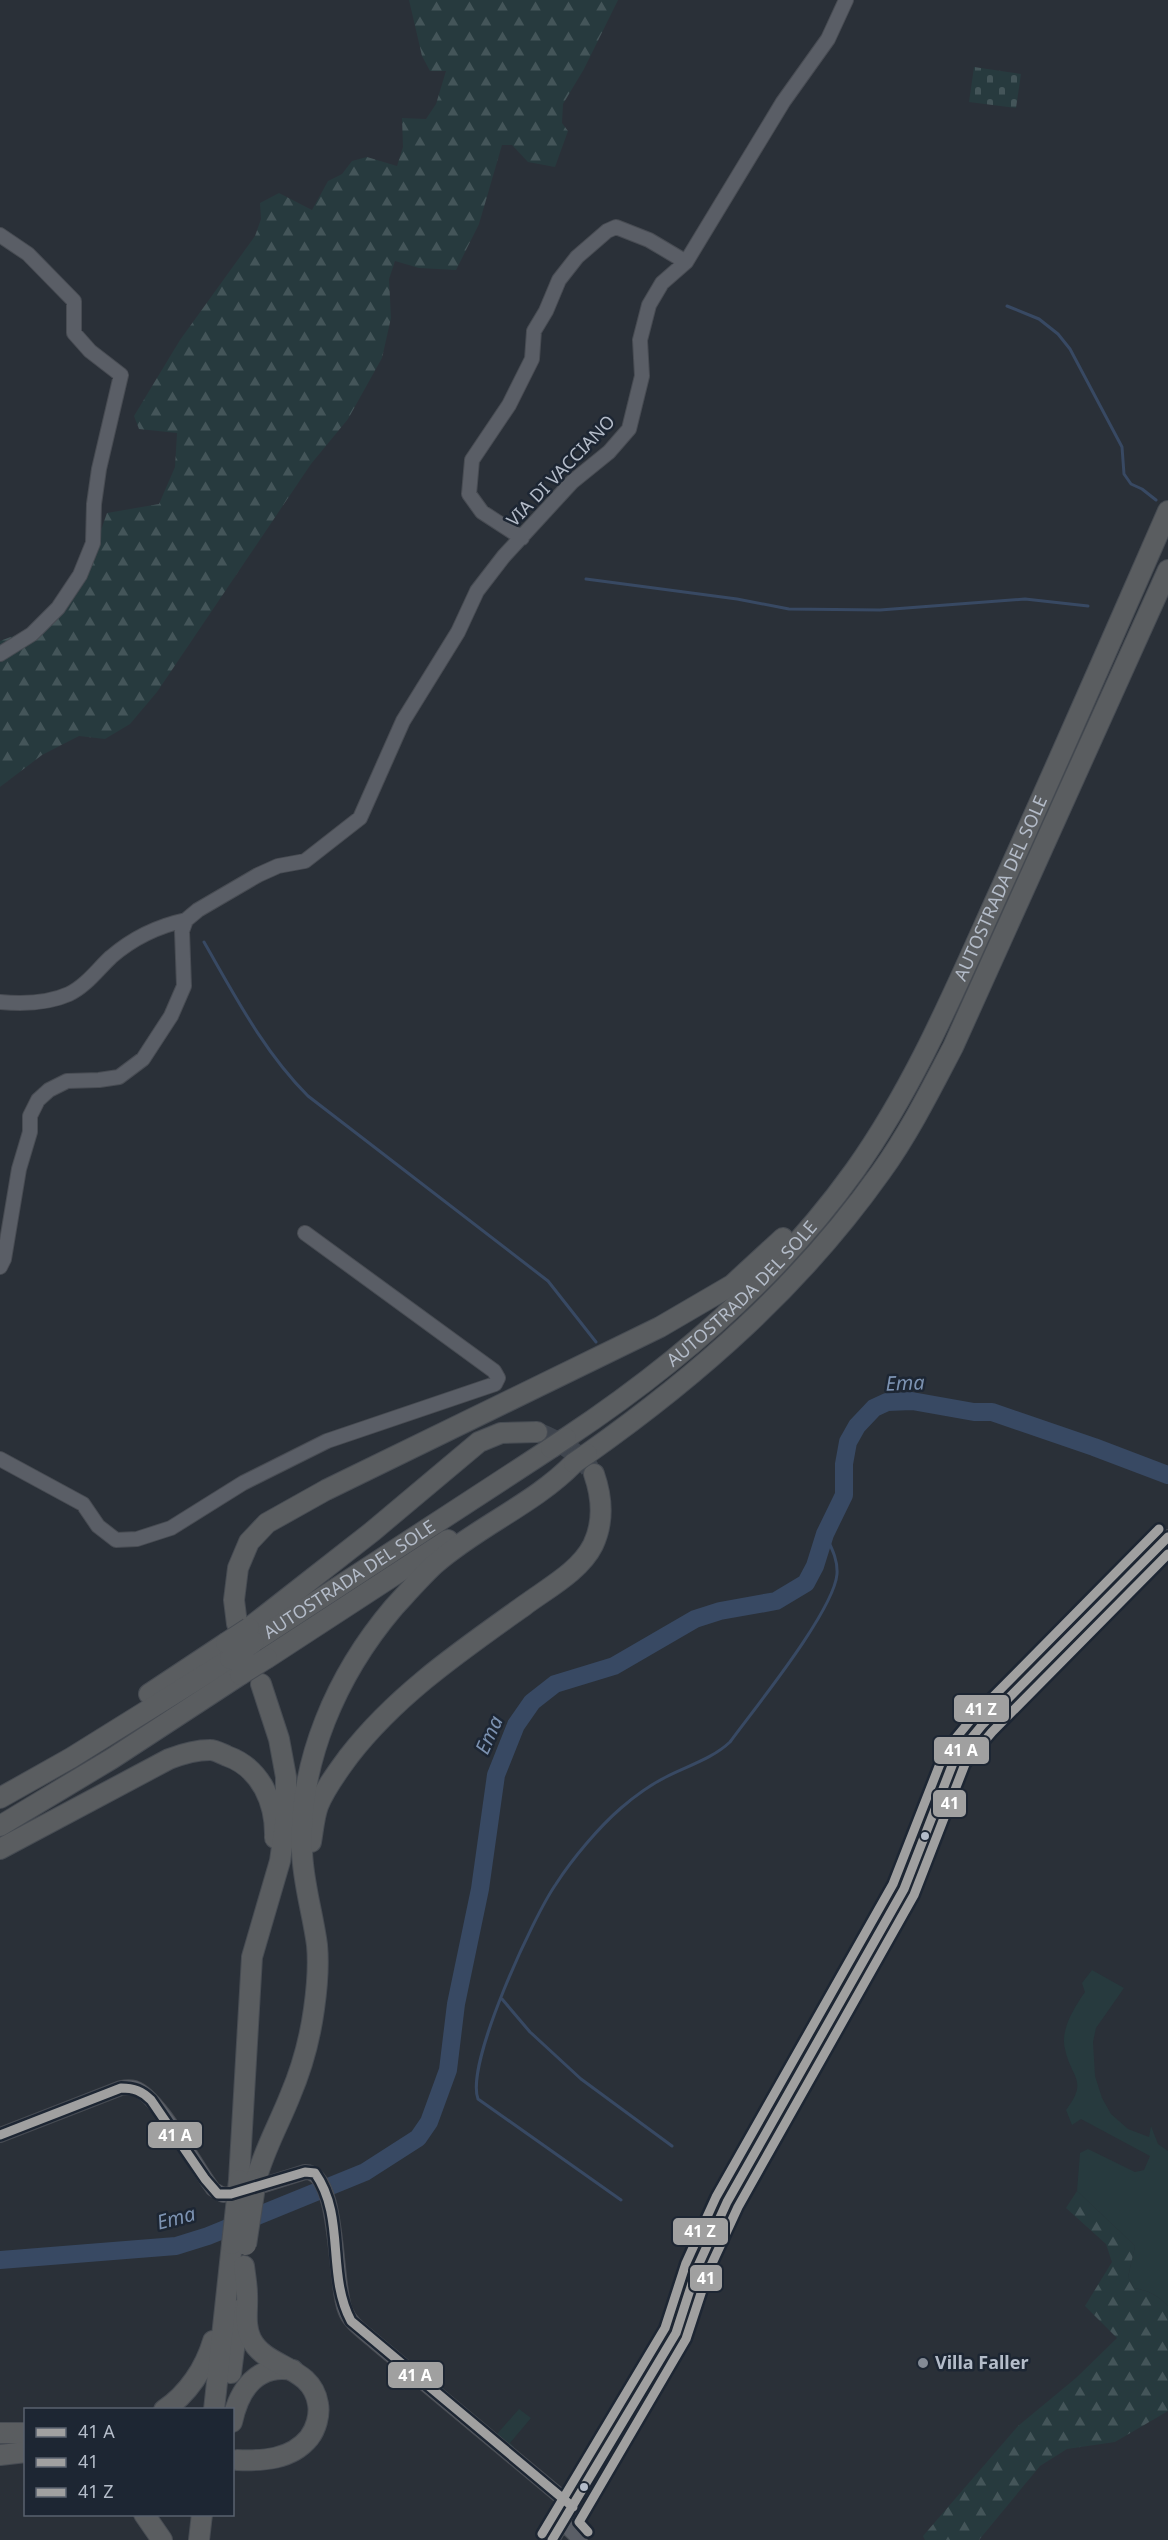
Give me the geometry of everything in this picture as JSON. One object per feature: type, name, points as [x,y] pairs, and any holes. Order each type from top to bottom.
[{"type":"highway","name":"AUTOSTRADA DEL SOLE","points":[[0,1826],[113,1758],[232,1659],[247,1632],[558,1443],[643,1383],[704,1334],[750,1292],[812,1225],[855,1170],[908,1086],[986,922],[1168,511]]},
{"type":"highway","name":"AUTOSTRADA DEL SOLE","points":[[0,1798],[71,1758],[232,1659],[267,1658],[580,1458],[638,1418],[751,1322],[813,1259],[882,1171],[953,1047],[1168,570]]},
{"type":"highway","points":[[537,1432],[501,1433],[472,1448],[247,1632],[234,1587],[238,1568],[249,1542],[267,1523],[326,1490],[660,1327],[716,1296],[748,1272],[776,1246],[886,1121]]},
{"type":"highway","points":[[247,2185],[262,2159],[291,2095],[304,2058],[314,2008],[318,1963],[302,1852],[303,1794],[322,1730],[339,1689],[369,1641],[394,1607],[435,1564],[556,1481],[580,1458]]},
{"type":"highway","points":[[308,1905],[311,1841],[318,1807],[334,1776],[365,1736],[404,1696],[459,1652],[577,1567],[593,1545],[599,1524],[601,1505],[594,1474]]},
{"type":"highway","points":[[165,2408],[193,2381],[206,2363],[239,2245],[247,2185],[248,2004],[252,1957],[280,1861],[286,1818],[286,1777],[279,1739],[261,1683]]},
{"type":"highway","points":[[0,1849],[169,1759],[186,1753],[212,1750],[235,1758],[254,1771],[267,1792],[276,1831],[274,1883]]},
{"type":"highway","points":[[237,2460],[275,2458],[300,2446],[311,2435],[318,2414],[317,2400],[312,2386],[295,2371],[263,2353],[251,2339],[245,2318],[247,2294],[239,2245]]},
{"type":"highway","points":[[227,2408],[244,2266]]},
{"type":"highway","points":[[214,2408],[227,2289]]},
{"type":"highway","points":[[234,2417],[243,2392],[254,2379],[274,2368],[295,2371]]},
{"type":"highway","points":[[0,2456],[24,2456]]},
{"type":"highway","points":[[145,2516],[162,2540]]},
{"type":"highway","points":[[199,2540],[202,2516]]},
{"type":"highway","points":[[212,2540],[215,2516]]},
{"type":"street","name":"VIA DI VACCIANO","points":[[0,1002],[45,1001],[70,994],[96,973],[110,957],[142,934],[186,920],[198,909],[278,866],[305,861],[360,818],[403,721],[458,632],[477,591],[504,556],[572,482],[609,452],[629,429],[642,376],[640,340],[649,305],[662,284],[686,262],[783,102],[828,39],[846,0]]},
{"type":"street","points":[[522,538],[482,512],[469,494],[472,460],[509,405],[532,359],[534,331],[546,311],[559,280],[577,258],[607,231],[616,227],[649,240],[686,262]]},
{"type":"street","points":[[0,235],[28,254],[74,301],[74,333],[90,351],[121,375],[99,469],[94,504],[93,543],[80,575],[58,608],[32,634],[0,654]]},
{"type":"street","points":[[0,1267],[4,1259],[19,1169],[30,1132],[30,1116],[38,1100],[49,1090],[67,1082],[119,1077],[143,1059],[171,1016],[184,986],[182,931],[186,920]]},
{"type":"street","points":[[0,1459],[83,1504],[98,1526],[117,1540],[137,1539],[171,1528],[243,1483],[327,1441],[495,1384],[498,1378],[494,1371],[305,1233]]},
{"type":"street","points":[[552,2540],[564,2524],[676,2332],[697,2268],[727,2202],[904,1889],[955,1758],[983,1724],[1168,1537]]},
{"type":"street","points":[[0,2135],[121,2088],[135,2088],[146,2095],[161,2112],[213,2189],[223,2195],[247,2185],[321,2185],[344,2308],[351,2320],[573,2507]]},
{"type":"street","points":[[564,2524],[580,2540]]},
{"type":"green space","points":[[409,0],[618,0],[584,69],[563,104],[562,123],[568,131],[555,167],[528,162],[512,145],[502,145],[479,224],[456,270],[419,268],[395,261],[389,279],[391,318],[382,358],[348,419],[311,464],[157,692],[130,724],[105,739],[79,736],[42,755],[0,787],[0,641],[29,630],[88,567],[107,513],[159,504],[175,467],[177,433],[139,429],[134,416],[180,340],[255,236],[261,219],[260,203],[279,193],[312,210],[328,181],[342,174],[352,161],[367,157],[397,166],[403,147],[402,118],[426,119],[436,104],[446,71],[430,71],[422,56]]},
{"type":"green space","points":[[974,67],[1021,74],[1016,108],[969,102]]},
{"type":"green space","points":[[1092,1970],[1124,1988],[1096,2028],[1093,2042],[1095,2076],[1102,2098],[1111,2114],[1128,2129],[1149,2137],[1151,2126],[1158,2144],[1168,2151],[1168,2306],[1152,2294],[1134,2288],[1128,2277],[1135,2246],[1077,2191],[1080,2153],[1088,2149],[1135,2172],[1144,2170],[1150,2156],[1081,2119],[1072,2125],[1066,2110],[1073,2100],[1077,2085],[1065,2049],[1064,2034],[1085,1992],[1082,1983]]},
{"type":"green space","points":[[1077,2191],[1135,2246],[1128,2277],[1134,2288],[1152,2294],[1168,2306],[1168,2411],[1115,2442],[1067,2449],[1040,2466],[979,2540],[925,2540],[923,2536],[1018,2426],[1076,2378],[1117,2338],[1085,2306],[1112,2262],[1106,2244],[1066,2208]]},
{"type":"green space","points":[[519,2409],[531,2418],[510,2443],[514,2447],[512,2449],[496,2435]]},
{"type":"waterway","points":[[1007,306],[1039,319],[1058,334],[1070,349],[1122,447],[1124,474],[1131,484],[1156,500]]},
{"type":"waterway","points":[[586,579],[737,599],[789,609],[880,610],[1025,599],[1088,606]]},
{"type":"waterway","points":[[204,942],[264,1042],[308,1096],[548,1281],[596,1342]]},
{"type":"waterway","name":"Ema","points":[[0,2260],[176,2246],[208,2236],[365,2172],[418,2138],[429,2122],[448,2070],[456,2004],[480,1889],[496,1775],[516,1725],[532,1702],[555,1684],[614,1666],[695,1619],[720,1611],[776,1601],[806,1583],[815,1566],[825,1534],[844,1495],[844,1464],[848,1442],[857,1426],[874,1408],[887,1402],[912,1401],[974,1412],[992,1412],[1168,1475]]},
{"type":"waterway","points":[[621,2200],[478,2099],[477,2081],[481,2055],[504,1991],[532,1927],[556,1884],[578,1854],[595,1834],[637,1795],[660,1780],[715,1753],[730,1742],[808,1635],[833,1590],[837,1574],[835,1558],[825,1534]]},
{"type":"waterway","points":[[502,1999],[530,2032],[581,2079],[672,2146]]},
{"type":"tunnel","points":[[537,1432],[566,1447],[590,1469]]},
{"type":"transit line","points":[[542,2534],[665,2328],[686,2263],[716,2197],[893,1884],[945,1751],[974,1716],[1159,1529]]},
{"type":"transit line","points":[[552,2540],[676,2333],[697,2268],[727,2202],[904,1889],[955,1758],[983,1724],[1168,1537]]},
{"type":"transit line","name":"41","points":[[588,2532],[579,2522],[686,2339],[708,2272],[738,2207],[914,1895],[965,1764],[992,1732],[1168,1554]]},
{"type":"transit line","points":[[0,2135],[121,2088],[130,2089],[141,2092],[151,2100],[205,2179],[218,2194],[231,2194],[305,2172],[315,2173],[330,2208],[339,2284],[351,2321],[573,2507]]},
{"type":"place","name":"Villa Faller","points":[[923,2363]]}]
